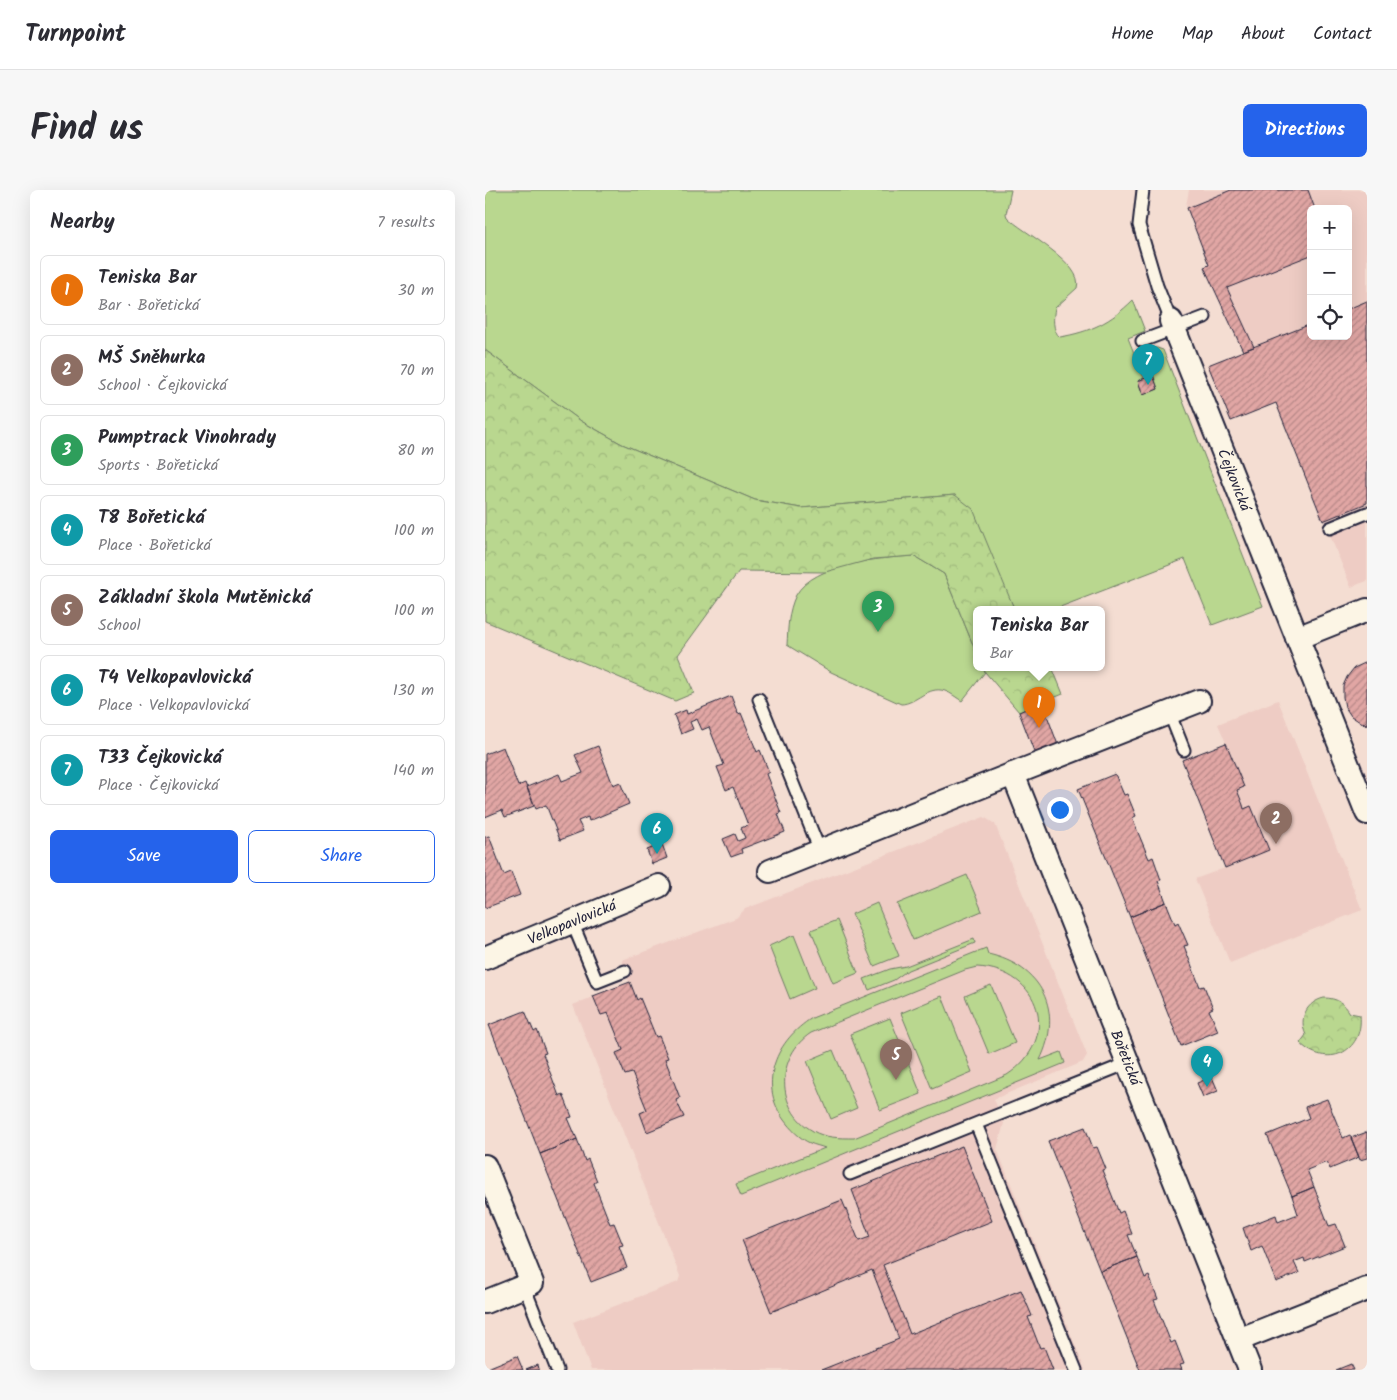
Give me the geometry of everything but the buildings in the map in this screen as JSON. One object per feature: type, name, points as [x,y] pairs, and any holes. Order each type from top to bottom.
[{"type":"street","name":"Čejkovická","points":[[1172,325],[1367,813]]},
{"type":"street","points":[[1297,638],[1367,610]]},
{"type":"street","points":[[770,871],[1199,701]]},
{"type":"street","name":"Bořetická","points":[[1013,774],[1250,1370]]},
{"type":"street","name":"Velkopavlovická","points":[[485,958],[659,886]]},
{"type":"street","points":[[485,1166],[528,1284],[485,1302]]},
{"type":"street","points":[[1238,1340],[1367,1289]]},
{"type":"lane","points":[[1143,190],[1139,225],[1157,286],[1172,325]]},
{"type":"lane","points":[[1142,341],[1172,325],[1205,317]]},
{"type":"lane","points":[[1330,528],[1367,513]]},
{"type":"lane","points":[[759,699],[820,851]]},
{"type":"lane","points":[[1169,712],[1184,750]]},
{"type":"lane","points":[[573,922],[597,982],[625,971]]},
{"type":"lane","points":[[850,1174],[1128,1063]]},
{"type":"lane","points":[[976,1124],[1075,1370]]},
{"type":"lane","points":[[528,1284],[557,1370]]},
{"type":"shaded area","points":[[1189,190],[1367,190],[1367,581],[1351,587],[1276,403],[1231,421],[1208,365],[1243,350],[1204,267],[1209,264],[1186,206]]},
{"type":"shaded area","points":[[1278,700],[1362,910],[1230,963],[1195,879],[1225,868],[1182,760],[1226,743],[1218,724]]},
{"type":"shaded area","points":[[984,817],[995,824],[1087,1055],[1083,1062],[994,1099],[1004,1123],[997,1149],[1085,1370],[591,1370],[573,1322],[678,1282],[680,1276],[573,1005],[629,982],[622,960],[736,918],[745,909]]},
{"type":"green space","points":[[485,190],[1011,190],[1007,217],[1051,249],[1072,269],[1077,279],[1077,288],[1055,308],[1054,328],[1060,337],[1099,325],[1117,314],[1133,300],[1145,331],[1128,338],[1144,378],[1138,381],[1143,395],[1158,389],[1141,348],[1150,345],[1152,348],[1163,350],[1263,606],[1212,625],[1185,559],[1063,606],[1013,606],[955,495],[801,508],[755,500],[622,444],[581,421],[485,350]]},
{"type":"green space","points":[[485,350],[581,421],[622,444],[755,500],[801,508],[955,495],[973,509],[1013,606],[973,606],[973,645],[944,574],[914,556],[873,559],[825,572],[739,571],[678,655],[694,693],[675,701],[485,621]]},
{"type":"green space","points":[[914,556],[944,574],[973,645],[973,671],[985,672],[962,701],[947,692],[933,690],[912,701],[901,704],[831,672],[787,645],[791,607],[796,595],[805,584],[833,569],[849,564],[884,558]]},
{"type":"green space","points":[[1054,671],[1063,694],[1019,712],[985,672]]},
{"type":"green space","points":[[967,875],[982,911],[913,940],[897,904]]},
{"type":"green space","points":[[877,903],[899,956],[874,966],[852,914]]},
{"type":"green space","points":[[837,920],[858,973],[833,983],[811,930]]},
{"type":"green space","points":[[794,935],[815,988],[790,999],[769,946]]},
{"type":"green space","points":[[974,939],[975,943],[908,970],[894,980],[869,990],[864,979],[890,969],[906,966]]},
{"type":"green space","points":[[986,948],[988,954],[1007,960],[1035,980],[1043,993],[1048,1008],[1050,1024],[1047,1042],[1040,1060],[1061,1052],[1065,1063],[741,1196],[736,1184],[825,1148],[806,1141],[792,1130],[776,1106],[772,1091],[775,1063],[781,1050],[789,1038],[812,1018]],"holes":[[[977,967],[999,971],[1016,980],[1029,993],[1037,1009],[1039,1026],[1035,1043],[1024,1060],[1007,1075],[854,1138],[833,1137],[813,1131],[792,1110],[786,1096],[786,1068],[791,1055],[799,1043],[811,1033],[965,970]]]},
{"type":"green space","points":[[991,985],[1015,1043],[989,1054],[965,996]]},
{"type":"green space","points":[[942,996],[972,1072],[932,1089],[901,1013]]},
{"type":"green space","points":[[1324,998],[1336,1000],[1343,1004],[1350,1013],[1360,1015],[1360,1028],[1356,1039],[1350,1047],[1341,1053],[1331,1056],[1310,1051],[1300,1043],[1306,1035],[1303,1023],[1306,1012],[1313,1003]]},
{"type":"green space","points":[[890,1018],[921,1094],[880,1110],[850,1034]]},
{"type":"green space","points":[[833,1050],[857,1108],[831,1119],[807,1061]]},
{"type":"place","name":"T33 Čejkovická","points":[[1148,385]]},
{"type":"place","name":"Pumptrack Vinohrady","points":[[878,632]]},
{"type":"place","name":"Teniska Bar","points":[[1039,728]]},
{"type":"place","name":"MŠ Sněhurka","points":[[1276,844]]},
{"type":"place","name":"T4 Velkopavlovická","points":[[657,854]]},
{"type":"place","name":"Základní škola Mutěnická","points":[[896,1080]]},
{"type":"place","name":"T8 Bořetická","points":[[1207,1087]]}]
